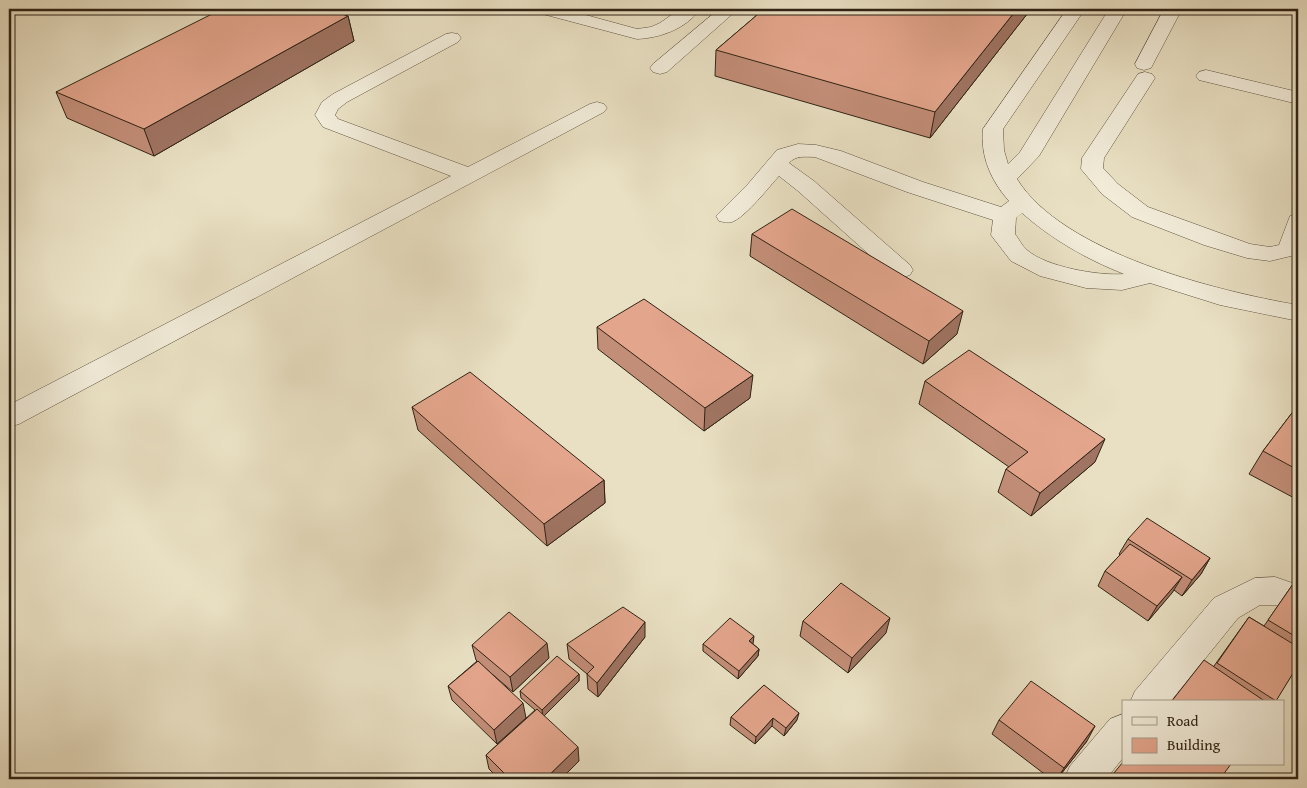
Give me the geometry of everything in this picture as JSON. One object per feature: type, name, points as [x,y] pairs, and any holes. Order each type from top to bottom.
[{"type":"street","points":[[545,9],[637,34],[651,34],[663,30],[690,10],[724,13]]},
{"type":"street","points":[[1006,180],[1028,156],[1074,45],[1076,9]]},
{"type":"street","points":[[1118,9],[1074,45],[1001,115],[993,129],[992,146],[996,163],[1006,180],[1013,209],[1003,235],[1019,256],[1049,271],[1086,280],[1122,282],[1153,275]]},
{"type":"street","points":[[1173,9],[1145,71],[1093,158],[1092,169],[1110,189],[1140,212],[1228,246],[1260,254],[1287,250],[1292,246],[1298,221]]},
{"type":"street","points":[[660,68],[724,13]]},
{"type":"street","points":[[452,38],[340,98],[329,106],[325,115],[330,123],[469,175]]},
{"type":"street","points":[[1206,76],[1298,98]]},
{"type":"street","points":[[9,417],[597,108]]},
{"type":"street","points":[[727,216],[750,196],[785,155],[798,150],[816,151],[915,187],[1013,209],[1077,242],[1153,275],[1243,303],[1298,313]]},
{"type":"street","points":[[776,164],[806,186],[901,270]]},
{"type":"street","points":[[1150,700],[1226,608],[1255,592],[1274,590],[1298,599]]},
{"type":"street","points":[[1083,779],[1122,732]]},
{"type":"building","points":[[222,9],[326,9],[348,16],[144,129],[56,92]]},
{"type":"building","points":[[764,9],[946,9],[961,12],[964,9],[1017,9],[935,112],[716,50]]},
{"type":"building","points":[[792,209],[963,311],[929,341],[752,234]]},
{"type":"building","points":[[644,299],[753,375],[705,408],[597,327]]},
{"type":"building","points":[[969,350],[1105,439],[1040,493],[1006,469],[1028,452],[925,381]]},
{"type":"building","points":[[470,372],[604,480],[544,524],[412,407]]},
{"type":"building","points":[[1298,405],[1298,470],[1263,451]]},
{"type":"building","points":[[1147,518],[1210,558],[1192,580],[1128,539]]},
{"type":"building","points":[[1130,544],[1182,577],[1157,606],[1105,571]]},
{"type":"building","points":[[841,583],[890,618],[852,658],[803,621]]},
{"type":"building","points":[[1293,584],[1298,588],[1298,638],[1268,620]]},
{"type":"building","points":[[623,607],[645,622],[597,683],[587,674],[594,667],[567,644]]},
{"type":"building","points":[[509,612],[547,643],[510,677],[472,645]]},
{"type":"building","points":[[1249,617],[1298,647],[1298,665],[1277,700],[1217,663]]},
{"type":"building","points":[[730,618],[754,636],[749,641],[759,649],[739,671],[703,644]]},
{"type":"building","points":[[557,656],[579,674],[542,710],[520,691]]},
{"type":"building","points":[[1204,660],[1263,700],[1173,700]]},
{"type":"building","points":[[478,661],[523,703],[494,730],[448,686]]},
{"type":"building","points":[[1031,681],[1095,726],[1064,768],[999,720]]},
{"type":"building","points":[[764,685],[799,713],[786,728],[773,718],[756,737],[731,717]]},
{"type":"building","points":[[537,709],[578,747],[545,779],[510,779],[486,755]]},
{"type":"building","points":[[1122,763],[1122,766],[1230,766],[1220,779],[1109,779]]}]
